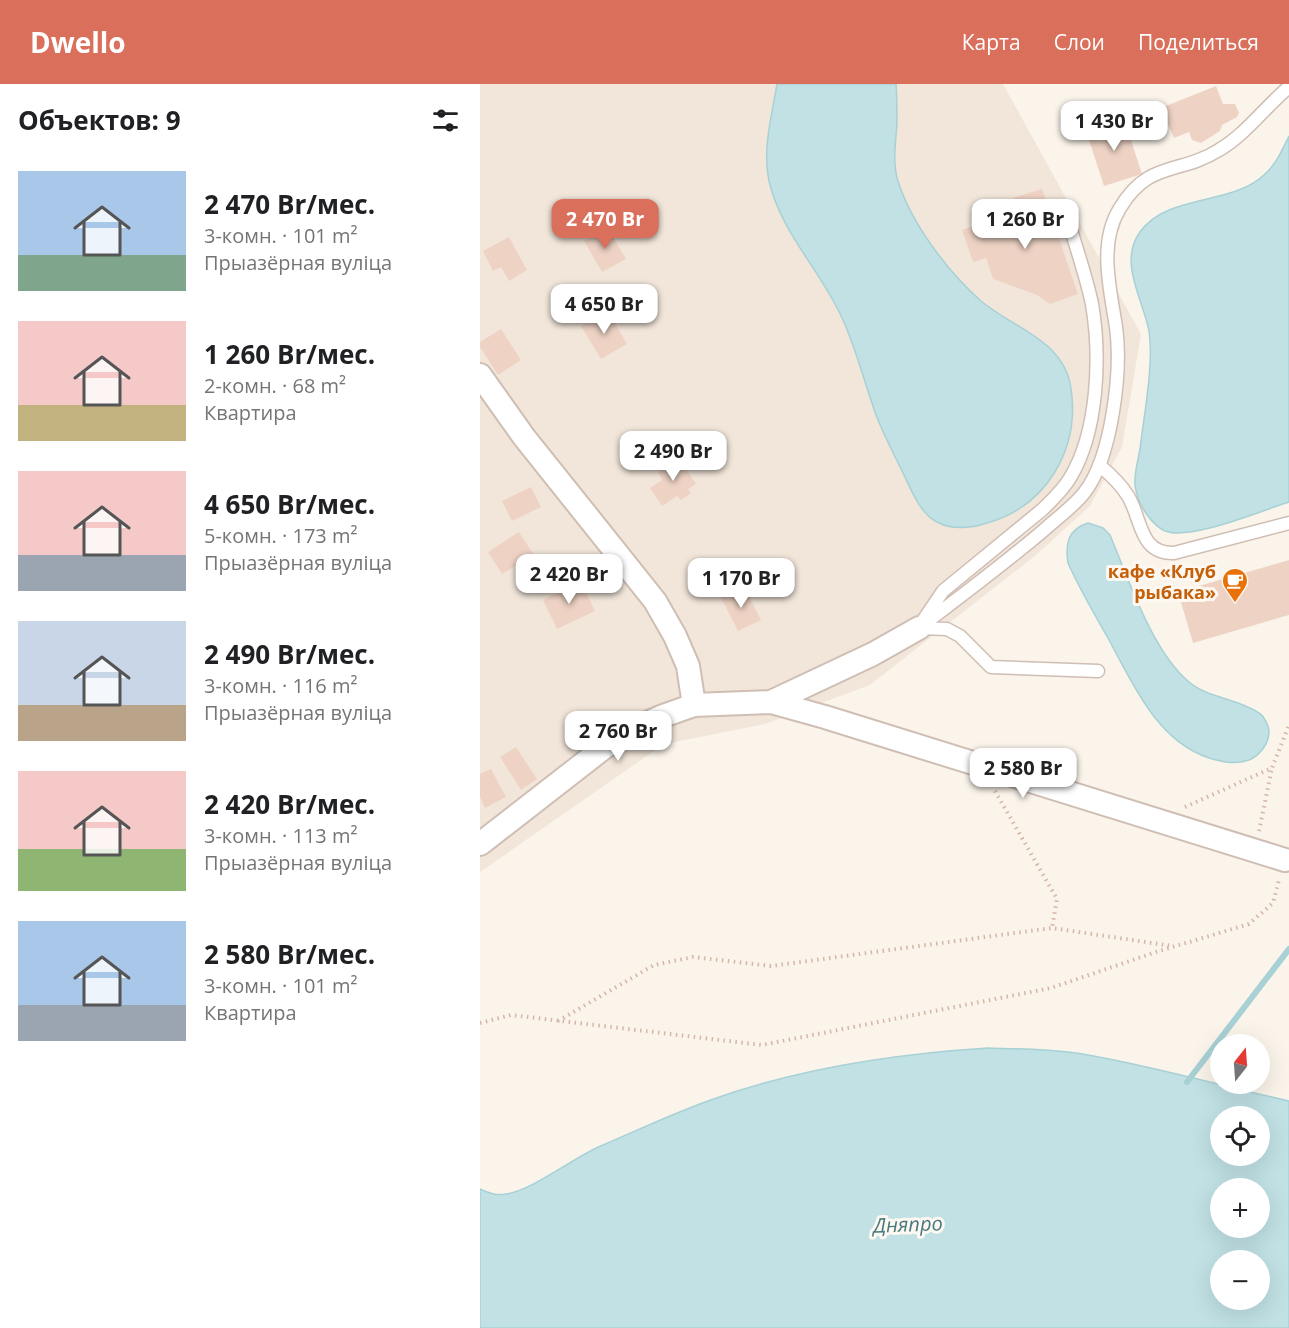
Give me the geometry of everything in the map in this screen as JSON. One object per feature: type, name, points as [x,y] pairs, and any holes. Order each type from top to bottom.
[{"type":"street","points":[[480,375],[524,437],[655,601],[675,636],[688,666],[694,705]]},
{"type":"street","points":[[771,702],[873,654],[919,628]]},
{"type":"street","points":[[480,844],[606,746],[636,728],[694,705],[771,702],[1285,860]]},
{"type":"lane","points":[[919,628],[1061,515],[1084,494],[1093,479],[1110,429],[1117,361],[1116,330],[1106,246],[1110,225],[1128,194],[1140,182],[1160,171],[1217,152],[1241,134],[1289,87]]},
{"type":"lane","points":[[919,628],[944,591],[1043,510],[1069,479],[1078,460],[1092,407],[1095,384],[1096,330],[1091,302],[1067,216]]},
{"type":"lane","points":[[1099,465],[1120,484],[1129,498],[1144,536],[1151,547],[1162,553],[1174,553],[1289,523]]},
{"type":"lane","points":[[919,628],[947,629],[960,636],[991,667],[1098,671]]},
{"type":"path","points":[[1255,850],[1272,768],[1289,725]]},
{"type":"path","points":[[979,765],[1057,899],[1052,928]]},
{"type":"path","points":[[1157,820],[1272,768]]},
{"type":"path","points":[[480,1023],[511,1015],[762,1046],[1051,988],[1249,924],[1273,903],[1285,860]]},
{"type":"path","points":[[557,1021],[654,965],[693,957],[771,966],[1052,928],[1176,946]]},
{"type":"shaded area","points":[[480,84],[1003,84],[1141,334],[1122,447],[1090,506],[1036,555],[870,685],[765,724],[664,744],[480,872]]},
{"type":"water","points":[[777,84],[896,84],[896,174],[904,197],[921,230],[968,289],[994,311],[1036,337],[1059,358],[1071,388],[1070,432],[1064,453],[1055,472],[1042,489],[1027,503],[1008,515],[976,526],[950,527],[932,519],[921,508],[878,419],[843,320],[792,235],[775,200],[769,181],[767,157],[768,132]]},
{"type":"water","points":[[1289,136],[1289,502],[1206,529],[1174,533],[1163,530],[1144,510],[1135,485],[1148,390],[1150,344],[1146,319],[1134,281],[1131,256],[1134,244],[1140,232],[1152,220],[1167,211],[1236,191],[1252,184],[1273,165]]},
{"type":"water","points":[[1088,523],[1103,528],[1110,535],[1143,614],[1176,669],[1189,682],[1205,692],[1242,704],[1263,716],[1269,736],[1263,749],[1256,756],[1244,762],[1233,763],[1209,758],[1175,739],[1148,709],[1127,675],[1068,563],[1069,538],[1076,529]]},
{"type":"water","name":"Дняпро","points":[[988,1048],[1076,1053],[1210,1082],[1210,1094],[1260,1094],[1289,1101],[1289,1328],[480,1328],[480,1189],[499,1195],[517,1191],[542,1180],[603,1145],[681,1111],[742,1089],[846,1064],[917,1054]]},
{"type":"building","points":[[1216,86],[1223,104],[1235,104],[1239,113],[1237,117],[1222,125],[1220,131],[1201,143],[1192,140],[1189,132],[1174,138],[1161,108]]},
{"type":"building","points":[[1124,119],[1142,174],[1104,186],[1086,131]]},
{"type":"building","points":[[1042,189],[1078,294],[1050,304],[1037,295],[993,279],[986,258],[973,262],[962,230],[1018,211],[1013,198]]},
{"type":"building","points":[[607,227],[626,259],[602,272],[584,241]]},
{"type":"building","points":[[509,237],[527,270],[509,281],[501,267],[493,271],[483,251]]},
{"type":"building","points":[[608,311],[627,344],[601,359],[581,326]]},
{"type":"building","points":[[501,329],[521,360],[498,375],[480,347],[480,342]]},
{"type":"building","points":[[671,457],[674,462],[679,459],[696,484],[688,489],[691,493],[681,500],[677,496],[662,506],[650,488],[662,480],[658,472],[667,466],[664,462]]},
{"type":"building","points":[[531,487],[541,507],[512,521],[502,501]]},
{"type":"building","points":[[519,532],[534,555],[502,574],[488,552]]},
{"type":"building","name":"кафе «Клуб рыбака»","points":[[1289,560],[1289,615],[1193,643],[1178,592]]},
{"type":"building","points":[[580,581],[595,611],[557,629],[543,600]]},
{"type":"building","points":[[744,587],[761,620],[738,631],[721,598]]},
{"type":"building","points":[[516,747],[537,779],[521,790],[500,757]]},
{"type":"building","points":[[491,769],[506,797],[485,808],[480,797],[480,774]]},
{"type":"waterway","points":[[1187,1082],[1289,949]]},
{"type":"place","name":"кафе «Клуб рыбака»","points":[[1235,604]]}]
